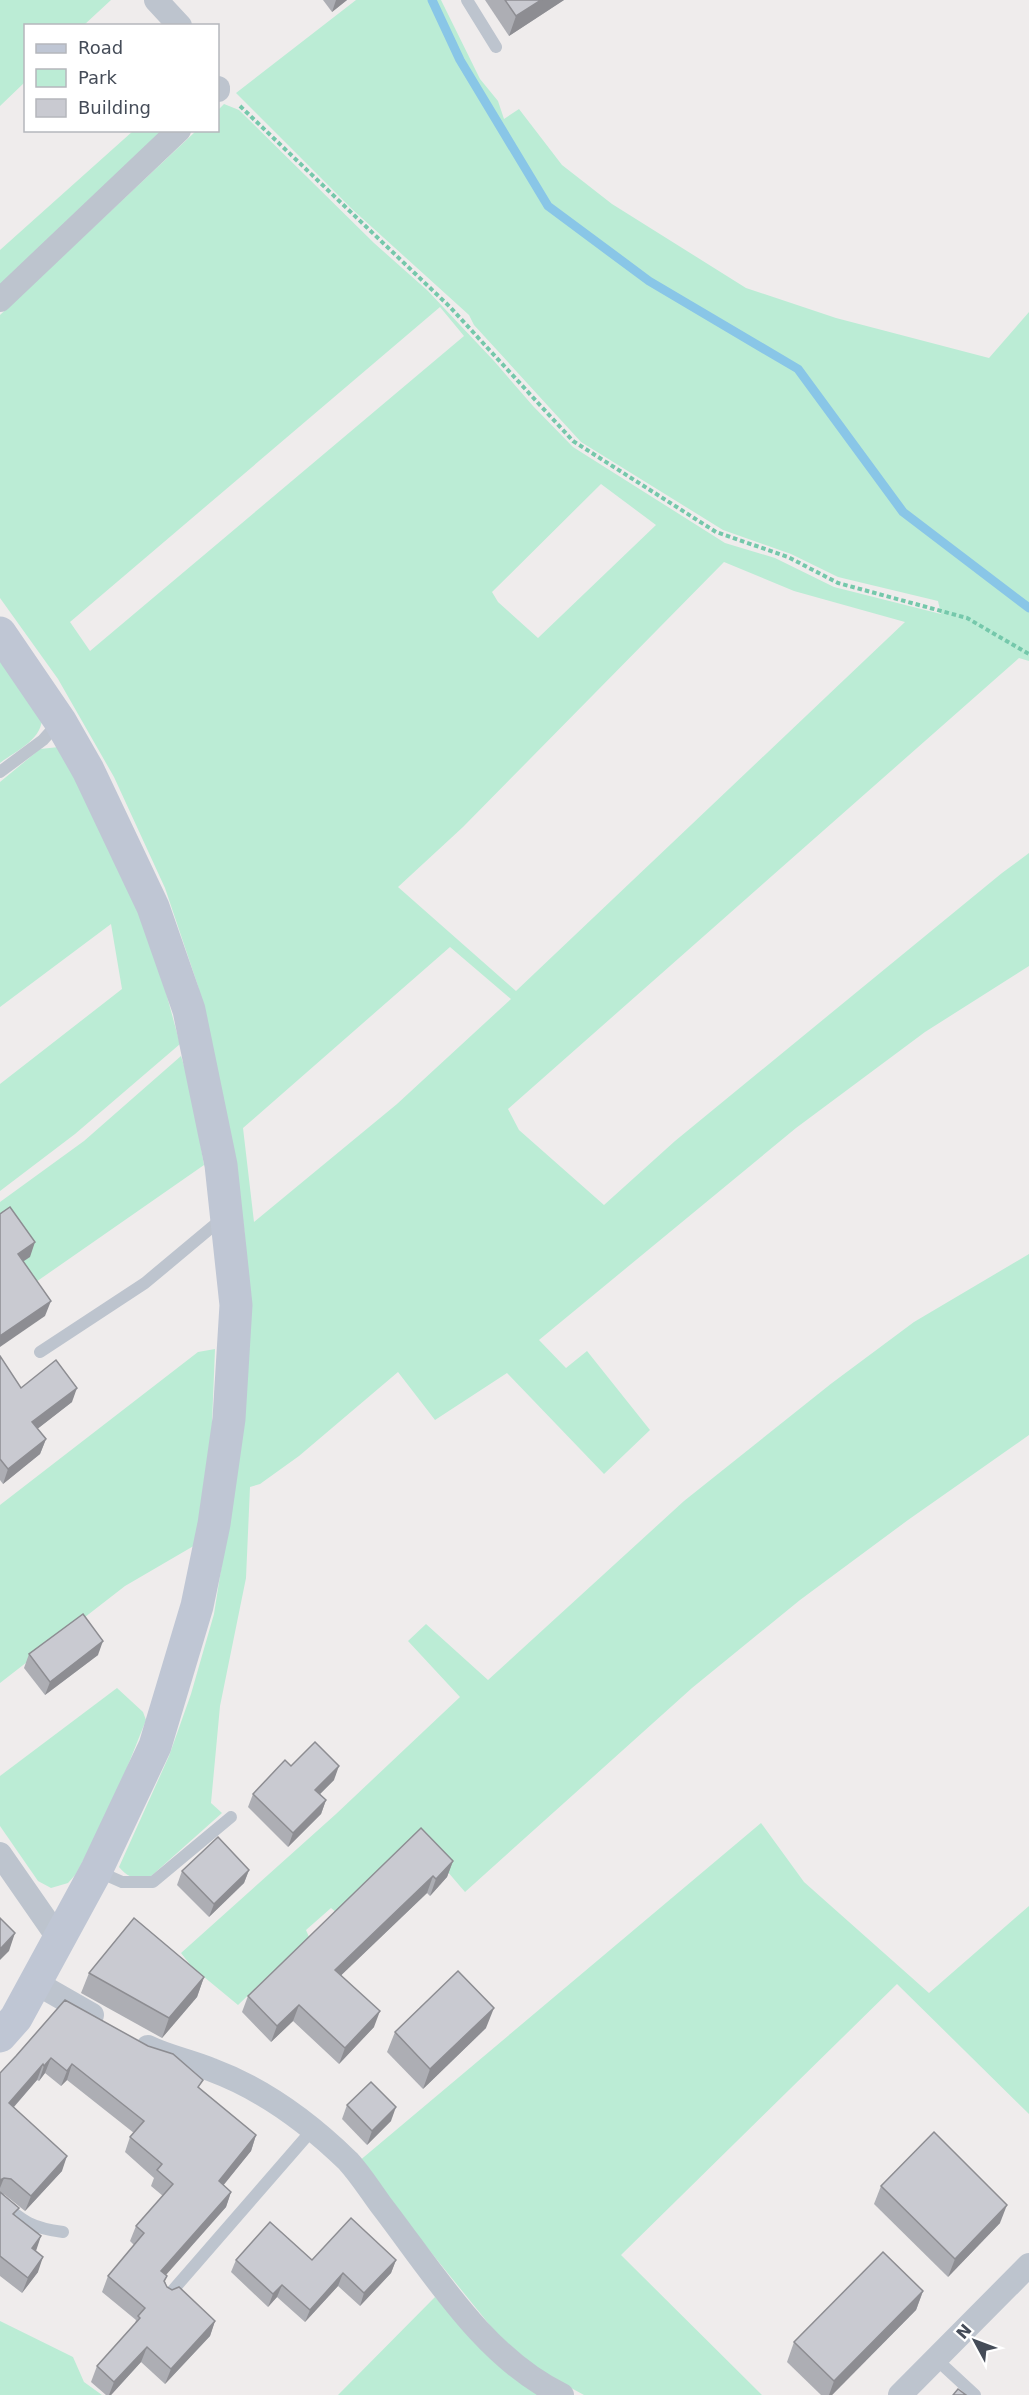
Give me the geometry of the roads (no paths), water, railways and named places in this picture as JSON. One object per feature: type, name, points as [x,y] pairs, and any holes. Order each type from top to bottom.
[{"type":"street","points":[[156,0],[178,24]]},
{"type":"street","points":[[0,300],[177,132]]},
{"type":"street","points":[[0,633],[60,721],[88,770],[153,907],[189,1010],[221,1165],[236,1305],[230,1419],[214,1524],[197,1606],[155,1746],[96,1871],[16,2018],[0,2036]]},
{"type":"street","points":[[0,1854],[59,1939]]},
{"type":"street","points":[[36,1983],[150,2049],[223,2075],[259,2093],[313,2129],[350,2163],[444,2291],[492,2343],[526,2374],[562,2395]]},
{"type":"street","points":[[900,2395],[1029,2265]]},
{"type":"lane","points":[[466,0],[496,47]]},
{"type":"lane","points":[[0,772],[44,740],[60,721]]},
{"type":"lane","points":[[40,1352],[145,1283],[227,1215]]},
{"type":"lane","points":[[96,1871],[122,1882],[153,1882],[231,1817]]},
{"type":"lane","points":[[167,2296],[313,2129]]},
{"type":"lane","points":[[0,2201],[22,2221],[44,2229],[63,2232]]},
{"type":"lane","points":[[936,2359],[975,2395]]},
{"type":"waterway","points":[[432,0],[460,60],[548,206],[649,281],[798,369],[903,512],[1029,608]]}]
